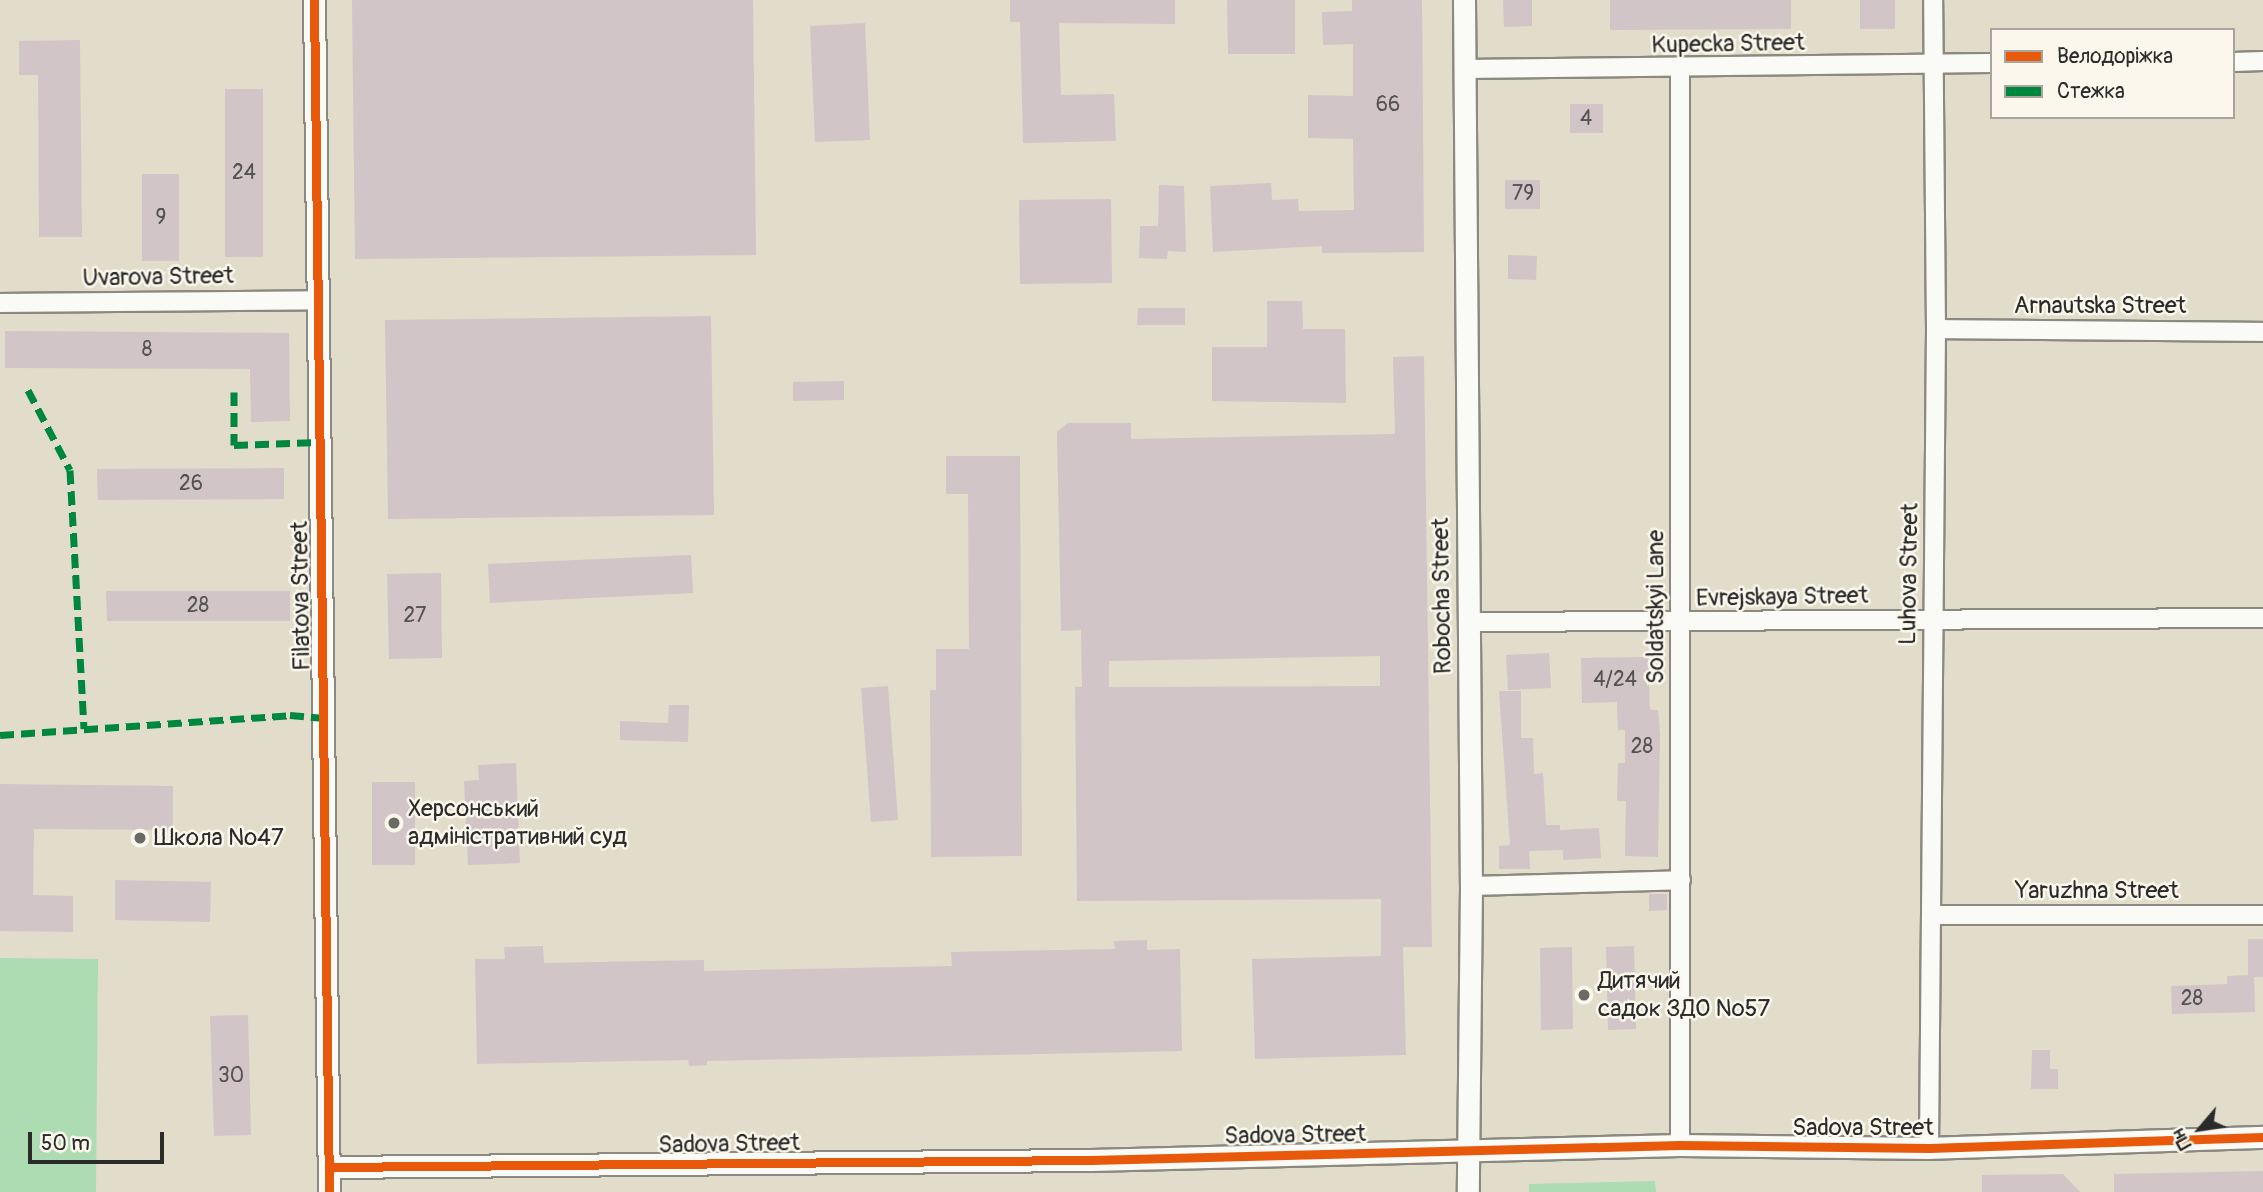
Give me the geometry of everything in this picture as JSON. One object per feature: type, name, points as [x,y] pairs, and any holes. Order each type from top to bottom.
[{"type":"street","name":"Filatova Street","points":[[314,0],[329,1192]]},
{"type":"street","name":"Robocha Street","points":[[1464,0],[1471,886],[1468,1192]]},
{"type":"street","name":"Luhova Street","points":[[1929,1148],[1936,329],[1933,0]]},
{"type":"street","points":[[2235,62],[2263,61]]},
{"type":"street","name":"Kupecka Street","points":[[1464,69],[1680,69],[1990,63]]},
{"type":"street","name":"Soldatskyi Lane","points":[[1680,69],[1681,1145]]},
{"type":"street","name":"Uvarova Street","points":[[0,303],[316,300]]},
{"type":"street","name":"Arnautska Street","points":[[1936,329],[2263,332]]},
{"type":"street","name":"Evrejskaya Street","points":[[1469,622],[2263,618]]},
{"type":"street","points":[[1471,886],[1681,880]]},
{"type":"street","name":"Yaruzhna Street","points":[[1932,915],[2263,915]]},
{"type":"street","name":"Sadova Street","points":[[329,1167],[1091,1160],[1681,1145],[1929,1148],[2263,1137]]},
{"type":"green space","points":[[0,958],[98,959],[96,1192],[0,1192]]},
{"type":"green space","points":[[1655,1181],[1656,1192],[1529,1192],[1529,1184]]},
{"type":"building","points":[[352,0],[753,0],[756,255],[355,259]]},
{"type":"building","points":[[1010,0],[1175,0],[1175,24],[1059,23],[1061,95],[1114,94],[1116,141],[1023,143],[1020,22],[1010,22]]},
{"type":"building","points":[[1227,0],[1295,0],[1295,54],[1228,54]]},
{"type":"building","points":[[1352,0],[1422,0],[1424,252],[1322,253],[1322,246],[1213,252],[1210,186],[1271,183],[1272,200],[1298,199],[1299,211],[1354,210],[1353,139],[1308,138],[1308,95],[1353,96],[1353,44],[1323,45],[1322,12],[1352,11]]},
{"type":"building","points":[[1503,0],[1532,0],[1532,26],[1504,27]]},
{"type":"building","points":[[1610,0],[1791,0],[1791,29],[1610,30]]},
{"type":"building","points":[[1860,0],[1895,0],[1895,29],[1860,29]]},
{"type":"building","points":[[865,23],[870,140],[815,142],[810,26]]},
{"type":"building","points":[[80,40],[82,237],[39,237],[38,75],[19,75],[19,41]]},
{"type":"building","points":[[225,89],[263,89],[263,257],[225,257]]},
{"type":"building","points":[[1570,104],[1603,104],[1603,133],[1570,133]]},
{"type":"building","points":[[142,174],[179,174],[179,261],[142,261]]},
{"type":"building","points":[[1505,180],[1540,180],[1540,209],[1505,209]]},
{"type":"building","points":[[1159,185],[1184,186],[1186,252],[1168,251],[1167,259],[1139,258],[1140,226],[1158,226]]},
{"type":"building","points":[[1111,199],[1112,283],[1020,284],[1019,200]]},
{"type":"building","points":[[1508,255],[1537,256],[1536,280],[1508,279]]},
{"type":"building","points":[[1267,301],[1302,301],[1303,329],[1345,329],[1346,403],[1212,401],[1212,347],[1267,347]]},
{"type":"building","points":[[1138,308],[1185,308],[1185,325],[1137,325]]},
{"type":"building","points":[[711,316],[714,515],[388,519],[385,320]]},
{"type":"building","points":[[5,331],[289,333],[290,421],[251,422],[250,369],[5,368]]},
{"type":"building","points":[[1424,356],[1432,947],[1403,947],[1406,1055],[1255,1059],[1252,959],[1381,956],[1381,899],[1077,901],[1075,687],[1082,687],[1081,630],[1061,631],[1057,432],[1068,423],[1131,423],[1131,439],[1395,434],[1393,357]],"holes":[[[1380,656],[1380,686],[1109,687],[1109,661]]]},
{"type":"building","points":[[844,381],[844,400],[793,401],[793,382]]},
{"type":"building","points":[[946,456],[1020,456],[1022,856],[931,857],[930,690],[936,690],[936,649],[969,649],[968,494],[946,494]]},
{"type":"building","points":[[284,468],[284,499],[98,500],[97,469]]},
{"type":"building","points":[[691,555],[693,593],[490,603],[488,564]]},
{"type":"building","points":[[441,573],[442,658],[389,659],[387,574]]},
{"type":"building","points":[[106,591],[290,591],[290,621],[107,621]]},
{"type":"building","points":[[1549,653],[1551,688],[1508,690],[1506,655]]},
{"type":"building","points":[[1648,657],[1650,710],[1658,710],[1660,733],[1658,857],[1625,856],[1626,801],[1617,801],[1618,763],[1625,763],[1625,730],[1618,730],[1617,702],[1582,703],[1581,658]]},
{"type":"building","points":[[888,686],[898,820],[871,822],[861,688]]},
{"type":"building","points":[[1499,691],[1521,691],[1521,738],[1533,738],[1534,774],[1543,773],[1546,825],[1560,825],[1560,830],[1599,828],[1601,858],[1563,860],[1563,850],[1529,851],[1530,869],[1499,869],[1499,846],[1510,845]]},
{"type":"building","points":[[669,705],[689,705],[688,742],[620,740],[620,721],[668,723]]},
{"type":"building","points":[[516,763],[520,863],[468,865],[464,781],[479,780],[478,765]]},
{"type":"building","name":"Херсонський адміністративний суд","points":[[372,782],[415,782],[415,865],[372,865]]},
{"type":"building","points":[[0,784],[173,786],[173,830],[34,829],[33,895],[73,896],[73,932],[0,931]]},
{"type":"building","points":[[115,880],[211,882],[210,922],[115,920]]},
{"type":"building","points":[[1649,894],[1667,894],[1667,910],[1649,911]]},
{"type":"building","points":[[2248,939],[2263,939],[2263,977],[2254,977],[2255,1012],[2172,1014],[2171,986],[2227,984],[2227,976],[2248,975]]},
{"type":"building","points":[[1147,940],[1147,950],[1180,949],[1182,1051],[707,1061],[707,1065],[689,1066],[688,1060],[477,1064],[475,959],[505,959],[504,947],[543,946],[544,963],[704,960],[704,971],[952,966],[951,952],[1115,949],[1114,941]]},
{"type":"building","points":[[1634,946],[1636,1029],[1608,1030],[1606,947]]},
{"type":"building","points":[[1572,947],[1573,1029],[1541,1030],[1540,948]]},
{"type":"building","points":[[248,1015],[251,1135],[214,1136],[210,1016]]},
{"type":"building","points":[[2032,1050],[2050,1050],[2050,1069],[2058,1069],[2058,1089],[2031,1089]]},
{"type":"building","points":[[2263,1171],[2263,1192],[2114,1192],[2114,1174]]},
{"type":"building","points":[[2063,1174],[2080,1192],[1982,1192],[1982,1175]]},
{"type":"marked path","points":[[28,390],[70,470],[84,729]]},
{"type":"marked path","points":[[234,392],[234,445],[318,442]]},
{"type":"marked path","points":[[0,735],[290,715],[322,718]]},
{"type":"cycle path","points":[[314,0],[329,1192]]},
{"type":"cycle path","points":[[329,1167],[1091,1160],[1680,1145],[1929,1148],[2263,1137]]},
{"type":"place","name":"Херсонський адміністративний суд","points":[[394,823]]},
{"type":"place","name":"Школа №47","points":[[140,838]]},
{"type":"place","name":"Дитячий садок ЗДО №57","points":[[1584,995]]}]
